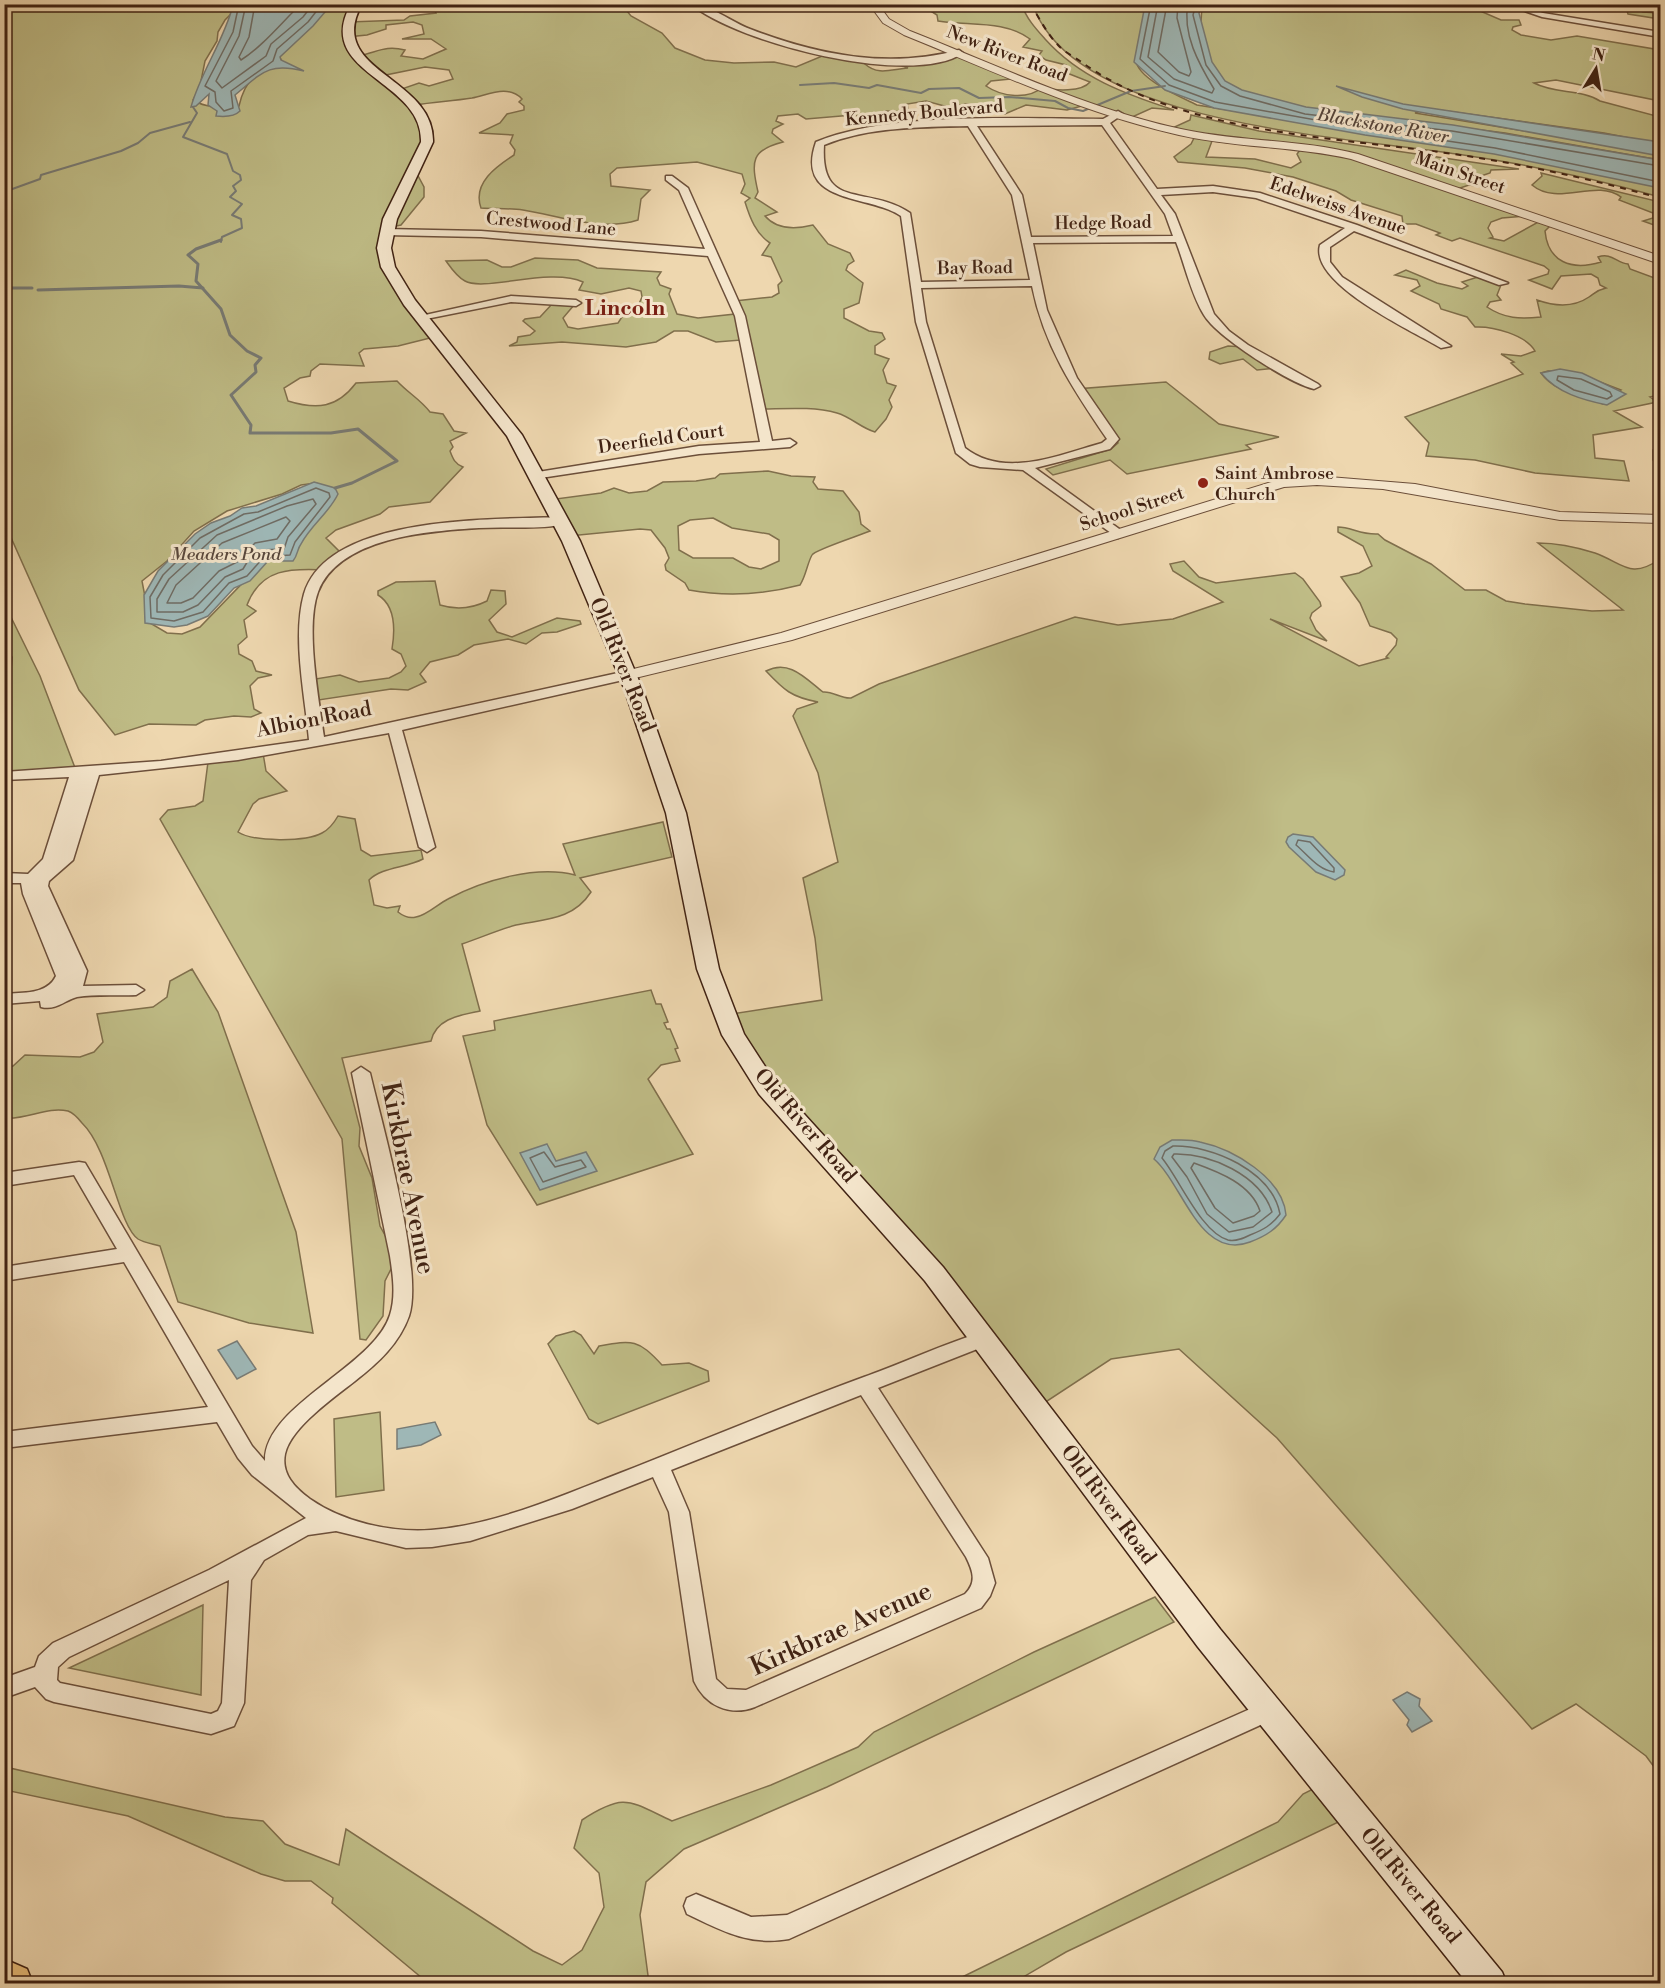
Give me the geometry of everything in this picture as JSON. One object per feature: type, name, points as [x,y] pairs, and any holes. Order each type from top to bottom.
[{"type":"highway","points":[[4,1980],[12,1983]]},
{"type":"main road","name":"Old River Road","points":[[357,4],[345,31],[347,43],[355,55],[419,112],[428,130],[427,142],[386,232],[384,248],[388,267],[398,286],[421,317],[504,420],[538,476],[561,521],[627,675],[676,813],[708,969],[733,1035],[767,1088],[909,1244],[1268,1711],[1490,1983]]},
{"type":"street","points":[[695,4],[707,13],[763,36],[850,58],[906,63],[958,53]]},
{"type":"street","name":"New River Road","points":[[873,4],[891,25],[1104,109]]},
{"type":"street","points":[[1508,4],[1542,15],[1660,34]]},
{"type":"street","name":"Main Street","points":[[1104,109],[1202,137],[1308,147],[1346,154],[1660,260]]},
{"type":"street","name":"Kennedy Boulevard","points":[[1026,467],[984,464],[974,461],[960,450],[921,322],[906,215],[889,205],[839,194],[828,189],[820,173],[819,144],[831,138],[864,132],[971,123],[1104,122],[1118,114]]},
{"type":"street","points":[[1104,122],[1170,213],[1202,304],[1216,324],[1244,347],[1314,386]]},
{"type":"street","points":[[971,123],[1017,195],[1042,310],[1071,378],[1113,439],[1106,446],[1026,467]]},
{"type":"street","points":[[669,178],[683,188],[742,324],[767,445]]},
{"type":"street","name":"Edelweiss Avenue","points":[[1156,192],[1201,189],[1236,191],[1353,227],[1503,283]]},
{"type":"street","points":[[1353,227],[1325,245],[1324,258],[1331,272],[1347,286],[1445,346]]},
{"type":"street","name":"Crestwood Lane","points":[[386,232],[481,234],[713,253]]},
{"type":"street","name":"Hedge Road","points":[[1028,240],[1179,238]]},
{"type":"street","name":"Bay Road","points":[[915,285],[1035,283]]},
{"type":"street","points":[[421,317],[512,299],[576,303]]},
{"type":"street","name":"Deerfield Court","points":[[538,476],[699,450],[790,443]]},
{"type":"street","points":[[1660,450],[1660,460]]},
{"type":"street","points":[[1026,467],[1118,534]]},
{"type":"street","name":"School Street","points":[[627,675],[786,637],[1283,483],[1316,480],[1395,484],[1571,517],[1660,519]]},
{"type":"street","points":[[317,743],[309,629],[310,594],[325,569],[360,545],[399,534],[451,526],[561,521]]},
{"type":"street","name":"Albion Road","points":[[4,776],[85,773],[192,764],[317,743],[627,675]]},
{"type":"street","points":[[394,726],[427,847]]},
{"type":"street","points":[[4,886],[36,883],[65,860],[85,773]]},
{"type":"street","points":[[4,878],[36,883]]},
{"type":"street","points":[[36,883],[79,971],[78,985],[74,992]]},
{"type":"street","points":[[4,999],[51,993],[58,989],[64,976],[36,883]]},
{"type":"street","points":[[4,1008],[56,1002],[74,992],[136,990]]},
{"type":"street","name":"Kirkbrae Avenue","points":[[279,1485],[273,1469],[287,1430],[300,1414],[378,1350],[391,1335],[400,1313],[401,1266],[389,1197],[362,1073]]},
{"type":"street","points":[[4,1180],[79,1168],[245,1452],[258,1469],[305,1508],[336,1523],[380,1535],[416,1539],[453,1535],[548,1508],[983,1339]]},
{"type":"street","points":[[4,1274],[128,1254]]},
{"type":"street","name":"Kirkbrae Avenue","points":[[657,1467],[667,1481],[680,1512],[705,1681],[709,1689],[719,1698],[735,1701],[747,1700],[973,1601],[982,1593],[985,1584],[984,1573],[974,1551],[865,1385]]},
{"type":"street","points":[[4,1440],[222,1413]]},
{"type":"street","points":[[256,1555],[244,1569],[240,1580],[233,1703],[226,1719],[211,1724],[54,1692],[45,1684],[47,1663],[61,1650],[217,1576],[304,1527],[336,1523]]},
{"type":"street","points":[[4,1688],[45,1674]]},
{"type":"street","points":[[696,1906],[749,1930],[767,1932],[789,1927],[1268,1711]]},
{"type":"shaded area","points":[[326,4],[357,5],[349,22],[404,20],[410,16],[436,13],[433,6],[424,5],[622,5],[631,16],[662,33],[675,48],[705,60],[734,63],[774,62],[796,67],[827,54],[867,61],[865,64],[870,68],[885,71],[908,68],[895,63],[959,53],[1020,78],[991,81],[986,86],[1007,95],[1030,94],[1043,87],[1068,90],[1081,88],[1090,82],[1062,71],[1067,68],[1066,65],[1046,60],[1039,55],[1042,51],[1023,47],[1030,39],[1020,33],[998,26],[938,21],[937,15],[926,8],[929,4],[1022,5],[1038,31],[1073,64],[1121,91],[1174,110],[1152,108],[1130,118],[1089,104],[1067,110],[1026,105],[1005,114],[993,107],[966,104],[948,107],[926,101],[907,104],[909,112],[886,111],[870,118],[853,115],[806,119],[798,114],[778,116],[776,121],[783,124],[773,129],[772,133],[783,142],[765,149],[756,158],[754,172],[758,192],[755,198],[777,212],[765,216],[775,224],[794,228],[813,225],[828,244],[850,253],[854,261],[848,265],[846,270],[863,283],[859,303],[844,309],[844,318],[869,331],[882,333],[885,339],[875,346],[875,354],[889,359],[883,370],[887,383],[896,386],[889,400],[892,407],[875,432],[842,415],[818,409],[757,409],[741,340],[716,342],[688,331],[674,331],[656,342],[626,347],[562,342],[509,346],[517,342],[518,337],[530,335],[535,331],[523,321],[525,319],[540,317],[553,303],[574,305],[563,318],[568,327],[578,329],[618,323],[622,317],[617,310],[638,306],[642,297],[641,291],[629,288],[601,294],[579,290],[583,282],[553,277],[474,284],[459,277],[446,261],[487,260],[502,267],[511,267],[535,258],[578,260],[597,268],[661,272],[657,278],[660,285],[671,289],[669,294],[677,314],[698,318],[735,314],[735,301],[772,297],[779,293],[778,285],[782,281],[771,257],[762,255],[770,243],[757,230],[749,214],[745,202],[750,198],[741,193],[745,184],[742,174],[697,162],[617,168],[610,174],[611,186],[650,190],[641,199],[638,220],[624,223],[595,224],[523,210],[481,208],[479,199],[483,183],[500,164],[514,155],[515,150],[510,143],[513,135],[479,133],[500,123],[507,114],[524,110],[524,106],[519,102],[522,99],[511,92],[504,91],[472,98],[415,105],[427,128],[416,172],[424,187],[424,197],[401,225],[387,228],[382,244],[434,337],[398,346],[364,349],[359,353],[364,366],[320,364],[311,371],[310,376],[300,378],[284,388],[288,401],[317,406],[326,405],[341,398],[356,383],[397,381],[430,412],[443,414],[454,431],[466,433],[450,441],[453,447],[450,451],[453,459],[463,467],[430,502],[389,507],[380,514],[336,530],[326,538],[344,556],[326,570],[289,570],[269,577],[260,584],[247,605],[256,611],[244,620],[247,637],[238,645],[239,654],[252,661],[256,671],[272,675],[258,678],[250,686],[254,709],[261,713],[251,717],[234,716],[205,720],[196,725],[149,724],[115,735],[79,690],[5,524],[4,5],[240,5],[225,20],[218,32],[217,41],[205,61],[200,86],[193,100],[209,106],[239,106],[245,89],[259,73],[283,64],[278,53],[294,42],[294,38]],"holes":[[[413,22],[422,25],[424,34],[402,39],[431,39],[446,49],[423,59],[401,56],[405,50],[392,48],[358,56],[347,37],[367,35],[386,29],[386,25]],[[425,67],[449,70],[453,79],[429,86],[419,83],[399,90],[381,76]],[[316,483],[259,566],[200,627],[182,634],[167,633],[150,623],[142,581],[167,561],[194,531],[227,511],[282,494],[301,485]]]},
{"type":"shaded area","points":[[1464,4],[1501,20],[1519,20],[1521,25],[1513,27],[1512,30],[1521,35],[1551,40],[1577,36],[1660,50],[1660,101],[1556,80],[1534,83],[1550,89],[1593,97],[1600,101],[1660,117],[1660,144],[1604,133],[1439,110],[1424,110],[1415,113],[1660,153],[1660,160],[1505,133],[1289,106],[1245,96],[1222,84],[1200,40],[1202,5]]},
{"type":"shaded area","points":[[1033,5],[1146,5],[1136,53],[1138,67],[1152,81],[1197,105],[1494,152],[1660,187],[1660,197],[1508,162],[1287,131],[1220,118],[1157,100],[1102,77],[1059,45]]},
{"type":"shaded area","points":[[1599,5],[1628,5],[1643,12],[1658,13],[1660,19],[1628,14],[1627,11]]},
{"type":"shaded area","points":[[1191,115],[1259,131],[1519,169],[1491,170],[1490,173],[1472,179],[1485,187],[1469,185],[1454,190],[1527,216],[1502,218],[1491,222],[1488,228],[1493,237],[1490,238],[1504,241],[1540,221],[1551,225],[1545,231],[1547,242],[1556,257],[1563,262],[1590,265],[1601,262],[1598,257],[1607,256],[1628,264],[1630,269],[1660,280],[1660,395],[1650,397],[1657,402],[1614,411],[1642,427],[1593,435],[1595,458],[1624,461],[1629,481],[1535,473],[1475,460],[1426,456],[1429,443],[1405,417],[1523,374],[1511,363],[1514,362],[1501,354],[1521,356],[1535,351],[1531,345],[1517,336],[1491,328],[1475,327],[1467,317],[1441,309],[1439,304],[1411,291],[1420,286],[1417,280],[1395,275],[1406,270],[1437,283],[1462,289],[1468,286],[1462,282],[1481,276],[1501,285],[1497,295],[1501,300],[1490,302],[1487,307],[1500,314],[1519,318],[1541,317],[1537,300],[1563,305],[1583,301],[1606,288],[1600,285],[1598,278],[1591,274],[1561,276],[1552,289],[1529,280],[1548,274],[1549,270],[1544,266],[1460,238],[1452,241],[1436,235],[1440,233],[1416,224],[1403,224],[1402,216],[1351,200],[1336,191],[1293,177],[1245,168],[1178,162],[1174,157],[1191,144],[1195,136],[1168,130],[1190,120]],"holes":[[[1212,141],[1300,150],[1297,154],[1301,162],[1291,168],[1255,159],[1206,157]],[[1574,372],[1621,390],[1603,404],[1554,385],[1541,373]]]},
{"type":"shaded area","points":[[1541,173],[1660,202],[1660,235],[1654,233],[1658,229],[1657,226],[1643,221],[1653,218],[1653,213],[1619,200],[1621,197],[1611,192],[1600,190],[1553,193],[1542,191],[1532,185],[1542,176]]},
{"type":"shaded area","points":[[1228,346],[1244,347],[1276,368],[1257,370],[1243,359],[1220,364],[1209,359],[1210,352]]},
{"type":"shaded area","points":[[1166,382],[1219,424],[1279,437],[1246,445],[1251,449],[1127,474],[1110,460],[1053,475],[1046,469],[1111,449],[1118,443],[1076,389]]},
{"type":"shaded area","points":[[768,471],[791,476],[815,477],[813,482],[818,489],[843,491],[859,512],[861,524],[870,531],[829,546],[812,555],[800,585],[758,593],[717,594],[689,590],[685,583],[666,570],[665,565],[669,558],[665,548],[651,530],[640,529],[569,536],[548,500],[601,493],[614,488],[629,493],[647,491],[663,482],[696,481],[715,478],[720,474]],"holes":[[[713,518],[732,528],[769,534],[779,540],[779,561],[761,569],[749,567],[733,558],[693,558],[679,550],[678,526],[690,520]]]},
{"type":"shaded area","points":[[1338,527],[1378,534],[1431,564],[1465,590],[1486,590],[1506,601],[1592,611],[1623,610],[1538,543],[1581,549],[1634,569],[1650,565],[1660,559],[1660,1775],[1646,1756],[1576,1704],[1532,1729],[1277,1438],[1179,1349],[1111,1359],[1035,1409],[806,1133],[725,1015],[822,1000],[815,938],[803,878],[838,862],[818,773],[793,716],[797,709],[818,702],[789,692],[766,671],[782,667],[789,669],[803,676],[823,692],[851,698],[879,684],[1075,617],[1118,625],[1173,619],[1223,602],[1173,571],[1170,564],[1184,561],[1199,577],[1216,583],[1295,573],[1303,579],[1320,602],[1321,606],[1312,613],[1310,618],[1316,630],[1327,641],[1270,619],[1359,666],[1388,658],[1386,657],[1396,645],[1397,639],[1391,633],[1370,626],[1360,603],[1341,577],[1359,573],[1372,566],[1363,546],[1338,532]]},
{"type":"shaded area","points":[[435,581],[440,605],[458,608],[470,607],[487,601],[491,590],[505,591],[506,604],[489,620],[497,632],[512,637],[557,618],[580,621],[581,624],[557,632],[542,633],[526,644],[508,639],[474,645],[458,655],[430,662],[420,674],[426,682],[408,690],[391,689],[312,701],[309,680],[340,675],[359,682],[389,678],[401,672],[406,666],[401,654],[392,649],[393,619],[388,606],[378,595],[378,591],[396,582]]},
{"type":"shaded area","points":[[4,603],[40,676],[77,773],[5,777],[5,674],[11,670],[12,657],[5,651]]},
{"type":"shaded area","points":[[263,753],[266,771],[287,791],[259,799],[253,804],[238,832],[255,838],[304,838],[325,831],[338,816],[355,819],[361,850],[371,856],[421,850],[423,859],[381,872],[369,880],[374,905],[387,908],[400,906],[398,912],[404,916],[413,918],[420,916],[462,892],[510,876],[544,872],[575,875],[563,844],[663,822],[672,857],[580,878],[591,892],[576,908],[558,917],[516,925],[462,944],[480,1011],[457,1016],[444,1022],[438,1027],[431,1041],[342,1058],[360,1128],[359,1146],[372,1178],[380,1226],[397,1257],[385,1281],[383,1316],[366,1340],[360,1339],[342,1139],[160,819],[168,810],[195,806],[203,801],[208,762]]},
{"type":"shaded area","points":[[192,969],[218,1012],[296,1232],[313,1333],[249,1323],[178,1302],[160,1246],[138,1239],[131,1231],[100,1151],[92,1135],[77,1118],[68,1111],[52,1110],[5,1118],[5,1068],[13,1066],[25,1055],[80,1057],[94,1052],[103,1042],[97,1014],[153,1007],[167,997],[170,981]]},
{"type":"shaded area","points":[[651,990],[656,1004],[661,1004],[668,1022],[664,1023],[667,1029],[670,1029],[678,1048],[675,1049],[680,1061],[661,1065],[648,1079],[693,1154],[537,1205],[487,1125],[463,1036],[495,1030],[494,1021]]},
{"type":"shaded area","points":[[574,1331],[581,1335],[594,1354],[599,1346],[634,1344],[647,1350],[662,1365],[689,1363],[708,1371],[709,1381],[598,1424],[589,1419],[548,1344],[556,1336]]},
{"type":"shaded area","points":[[380,1412],[384,1490],[336,1497],[334,1419]]},
{"type":"shaded area","points":[[1155,1597],[1174,1622],[827,1787],[684,1849],[646,1882],[640,1915],[649,1983],[428,1983],[332,1903],[333,1898],[311,1881],[285,1881],[261,1874],[128,1816],[5,1790],[5,1754],[10,1768],[225,1817],[263,1821],[285,1844],[339,1865],[346,1829],[533,1951],[562,1965],[582,1950],[604,1907],[599,1873],[574,1848],[582,1820],[596,1811],[627,1802],[646,1808],[672,1821],[771,1785],[858,1747],[874,1732],[1034,1652]]},
{"type":"shaded area","points":[[203,1605],[201,1695],[69,1668]]},
{"type":"shaded area","points":[[1325,1783],[1351,1816],[1066,1952],[1013,1983],[948,1984],[1278,1822],[1303,1794]]},
{"type":"water","points":[[233,5],[331,5],[313,26],[280,57],[281,60],[304,71],[282,68],[266,71],[235,95],[240,111],[229,116],[216,116],[217,111],[208,105],[209,94],[196,106],[191,107]]},
{"type":"water","name":"Blackstone River","points":[[1145,5],[1203,5],[1199,13],[1212,62],[1225,81],[1242,90],[1306,107],[1453,125],[1660,160],[1660,188],[1494,154],[1365,135],[1214,108],[1165,90],[1134,62]]},
{"type":"water","points":[[1336,86],[1403,104],[1660,142],[1660,156],[1403,109],[1362,97]]},
{"type":"water","points":[[1560,369],[1582,373],[1626,394],[1607,405],[1571,395],[1555,386],[1541,373]]},
{"type":"water","name":"Meaders Pond","points":[[314,482],[335,488],[338,494],[305,537],[293,561],[268,561],[250,581],[234,588],[208,616],[187,625],[174,627],[145,623],[144,595],[158,571],[195,534],[211,523],[230,516],[242,508],[256,506]]},
{"type":"water","points":[[1293,834],[1313,837],[1345,870],[1344,875],[1335,880],[1316,872],[1289,847],[1286,842]]},
{"type":"water","points":[[1172,1140],[1197,1141],[1241,1158],[1266,1177],[1276,1189],[1283,1202],[1286,1215],[1271,1232],[1250,1242],[1233,1245],[1218,1241],[1205,1231],[1194,1217],[1154,1159],[1160,1147]]},
{"type":"water","points":[[547,1144],[556,1161],[586,1152],[597,1171],[540,1190],[520,1153]]},
{"type":"water","points":[[237,1341],[256,1369],[237,1379],[218,1350]]},
{"type":"water","points":[[435,1422],[441,1435],[421,1445],[397,1449],[397,1429]]},
{"type":"water","points":[[1407,1692],[1420,1699],[1419,1706],[1432,1721],[1412,1732],[1407,1725],[1409,1720],[1393,1700]]},
{"type":"waterway","points":[[800,85],[834,83],[869,88],[877,85],[921,93],[929,89],[959,88],[979,98],[1009,97],[1055,101],[1068,108],[1083,111],[1131,91],[1165,86]]},
{"type":"waterway","points":[[193,107],[197,113],[183,137],[227,154],[233,171],[240,175],[241,180],[233,186],[236,191],[230,197],[242,204],[232,215],[241,219],[242,228],[222,237],[221,242]]},
{"type":"waterway","points":[[4,192],[40,179],[41,175],[121,151],[138,143],[150,133],[190,122]]},
{"type":"waterway","points":[[202,288],[196,281],[198,264],[188,255],[196,249],[221,240]]},
{"type":"waterway","points":[[38,290],[179,286],[202,288]]},
{"type":"waterway","points":[[4,288],[32,288]]},
{"type":"waterway","points":[[202,288],[221,309],[230,335],[247,351],[261,358],[255,365],[256,372],[231,395],[251,425],[250,433],[331,433],[358,429],[397,461],[352,483],[335,488]]},
{"type":"railway","points":[[1030,4],[1050,36],[1060,47],[1120,86],[1165,104],[1213,119],[1314,137],[1511,163],[1660,198]]},
{"type":"place","name":"Saint Ambrose Church","points":[[1203,483]]},
{"type":"district","name":"Lincoln","points":[[625,308]]}]
